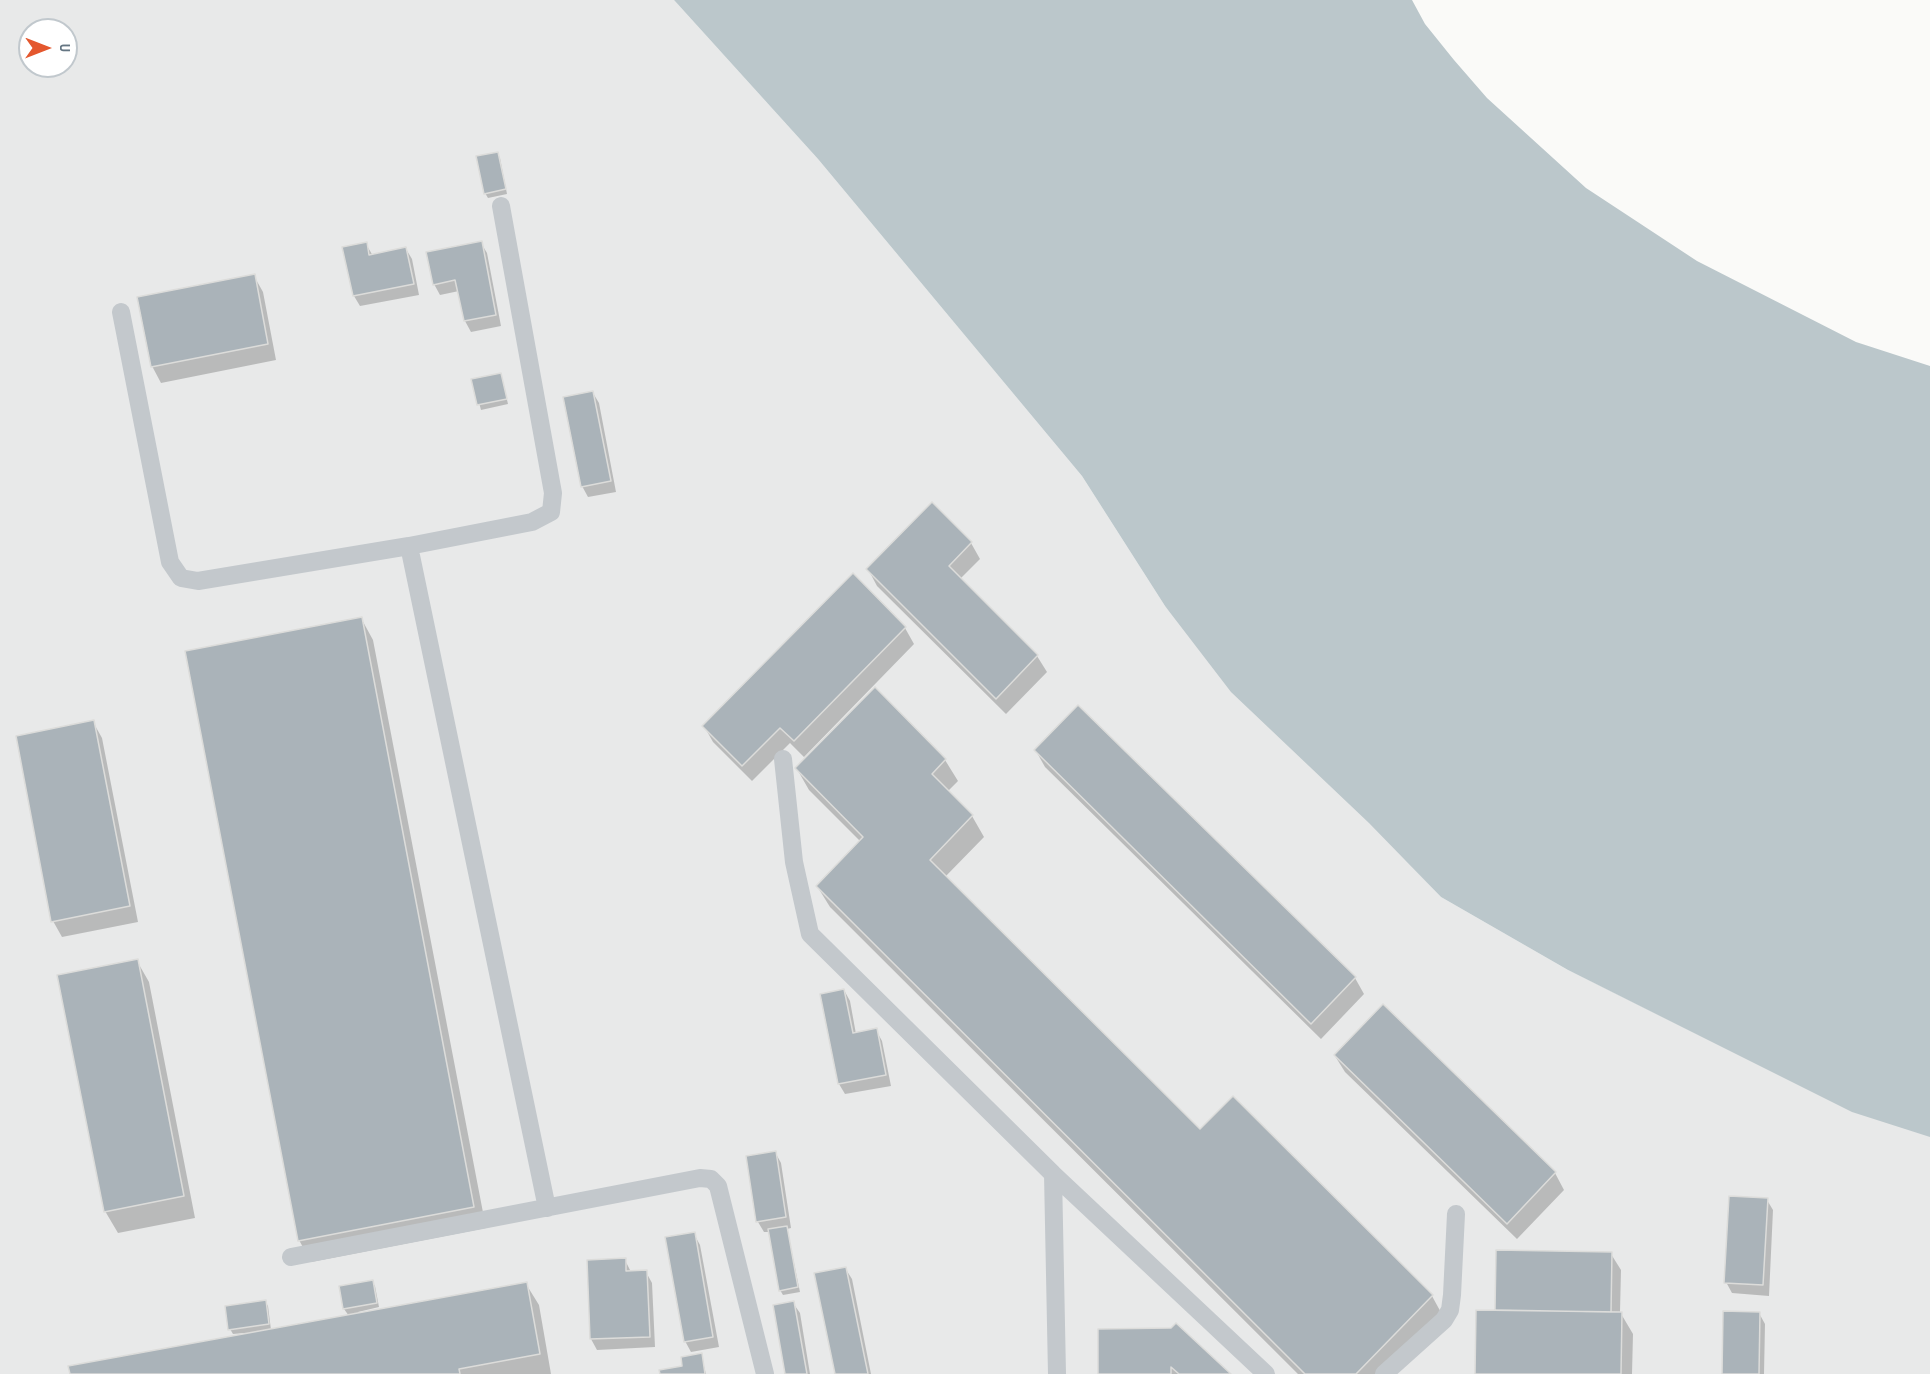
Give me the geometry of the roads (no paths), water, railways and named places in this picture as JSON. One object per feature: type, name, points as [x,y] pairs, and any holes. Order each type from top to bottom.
[{"type":"lane","points":[[121,312],[170,562],[180,578],[198,581],[409,546],[532,522],[551,512],[553,493],[501,206]]},
{"type":"lane","points":[[409,546],[547,1208]]},
{"type":"lane","points":[[783,759],[794,861],[810,934],[1053,1174],[1266,1374]]},
{"type":"lane","points":[[1053,1174],[1057,1374]]},
{"type":"lane","points":[[291,1257],[700,1178],[711,1179],[718,1186],[765,1374]]},
{"type":"lane","points":[[1384,1374],[1444,1320],[1449,1310],[1452,1295],[1456,1214]]}]
